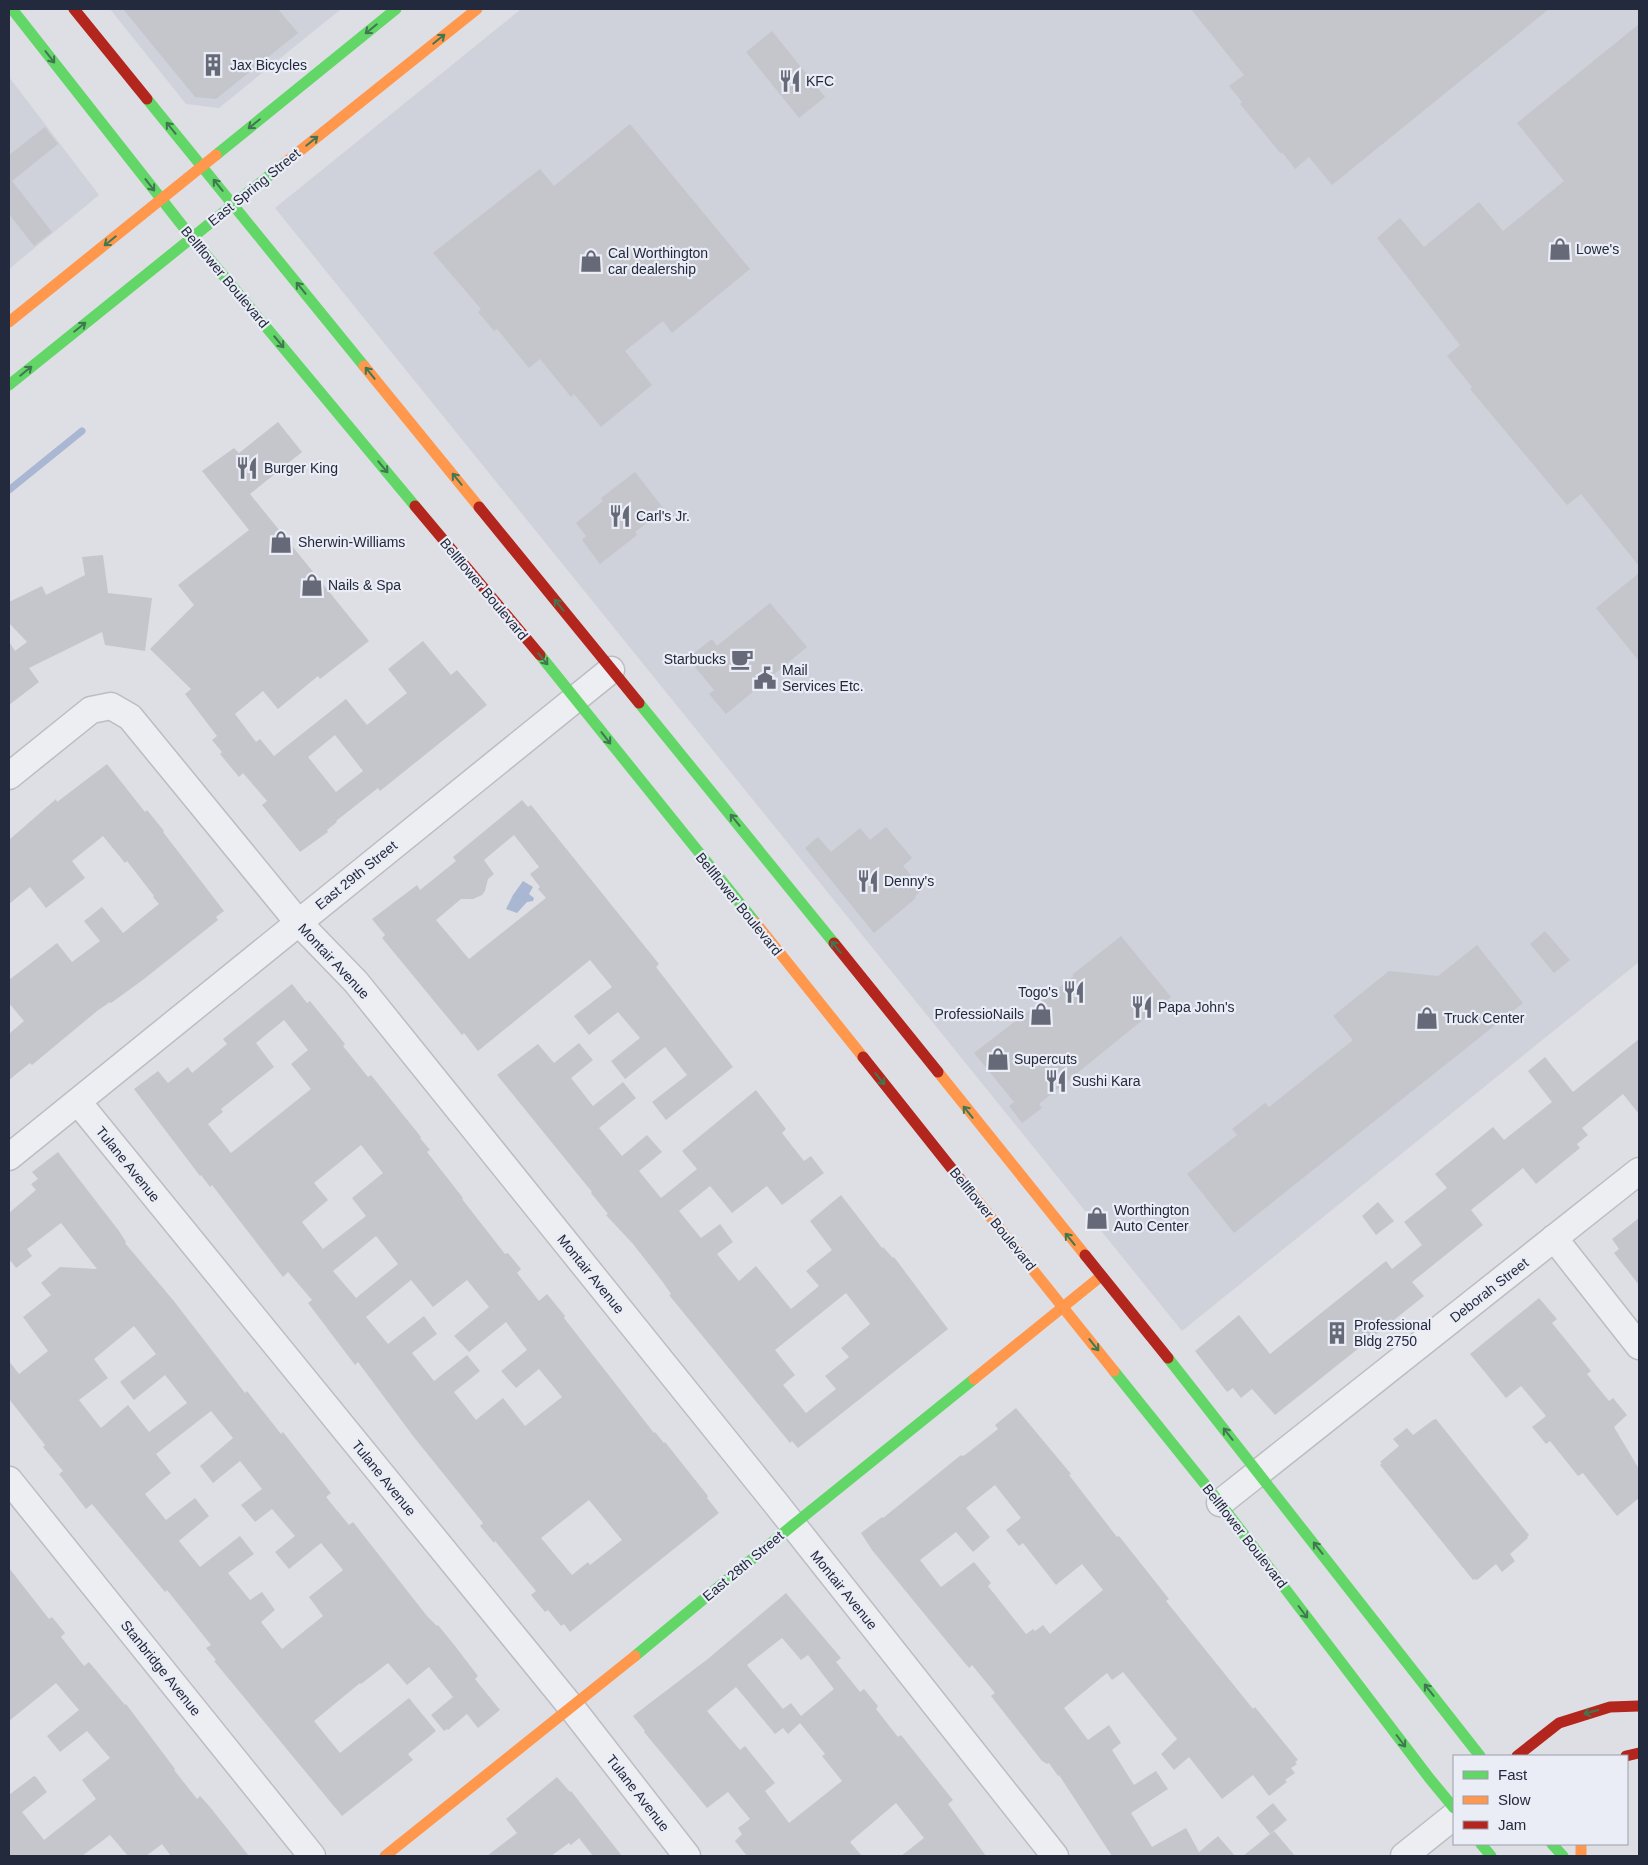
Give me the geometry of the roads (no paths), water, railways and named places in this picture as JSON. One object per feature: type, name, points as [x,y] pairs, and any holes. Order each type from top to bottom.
[{"type":"main road","name":"Bellflower Boulevard","points":[[12,9],[192,238],[576,699],[1220,1503],[1453,1807]]},
{"type":"main road","points":[[74,9],[671,741],[1258,1472],[1479,1755]]},
{"type":"main road","points":[[9,322],[396,9]]},
{"type":"main road","name":"East Spring Street","points":[[9,385],[477,9]]},
{"type":"main road","name":"East 28th Street","points":[[385,1856],[572,1708],[793,1525],[1100,1277]]},
{"type":"main road","points":[[1518,1755],[1559,1723],[1610,1707],[1639,1706]]},
{"type":"main road","points":[[1482,1845],[1491,1856]]},
{"type":"main road","points":[[1553,1845],[1563,1856]]},
{"type":"street","name":"East 29th Street","points":[[9,1157],[612,670]]},
{"type":"street","name":"Montair Avenue","points":[[9,776],[91,710],[111,706],[130,717],[298,922],[356,982],[793,1525],[1055,1856]]},
{"type":"street","name":"Tulane Avenue","points":[[78,1102],[572,1708],[687,1856]]},
{"type":"street","name":"Deborah Street","points":[[1220,1503],[1639,1171]]},
{"type":"street","points":[[1554,1238],[1639,1346]]},
{"type":"street","name":"Stanbridge Avenue","points":[[9,1480],[312,1856]]},
{"type":"street","points":[[1404,1856],[1453,1817]]},
{"type":"water","points":[[523,881],[533,887],[529,894],[534,898],[533,901],[527,902],[517,913],[506,909],[513,895]]},
{"type":"waterway","points":[[9,490],[82,431]]},
{"type":"place","name":"Jax Bicycles","points":[[213,65]]},
{"type":"place","name":"KFC","points":[[790,81]]},
{"type":"place","name":"Lowe's","points":[[1560,249]]},
{"type":"place","name":"Cal Worthington car dealership","points":[[591,261]]},
{"type":"place","name":"Burger King","points":[[247,468]]},
{"type":"place","name":"Carl's Jr.","points":[[620,516]]},
{"type":"place","name":"Sherwin-Williams","points":[[281,542]]},
{"type":"place","name":"Nails & Spa","points":[[312,585]]},
{"type":"place","name":"Starbucks","points":[[742,659]]},
{"type":"place","name":"Mail Services Etc.","points":[[765,678]]},
{"type":"place","name":"Denny's","points":[[868,881]]},
{"type":"place","name":"Togo's","points":[[1074,992]]},
{"type":"place","name":"Papa John's","points":[[1142,1007]]},
{"type":"place","name":"ProfessioNails","points":[[1041,1014]]},
{"type":"place","name":"Truck Center","points":[[1427,1018]]},
{"type":"place","name":"Supercuts","points":[[998,1059]]},
{"type":"place","name":"Sushi Kara","points":[[1056,1081]]},
{"type":"place","name":"Worthington Auto Center","points":[[1097,1218]]},
{"type":"place","name":"Professional Bldg 2750","points":[[1337,1333]]}]
